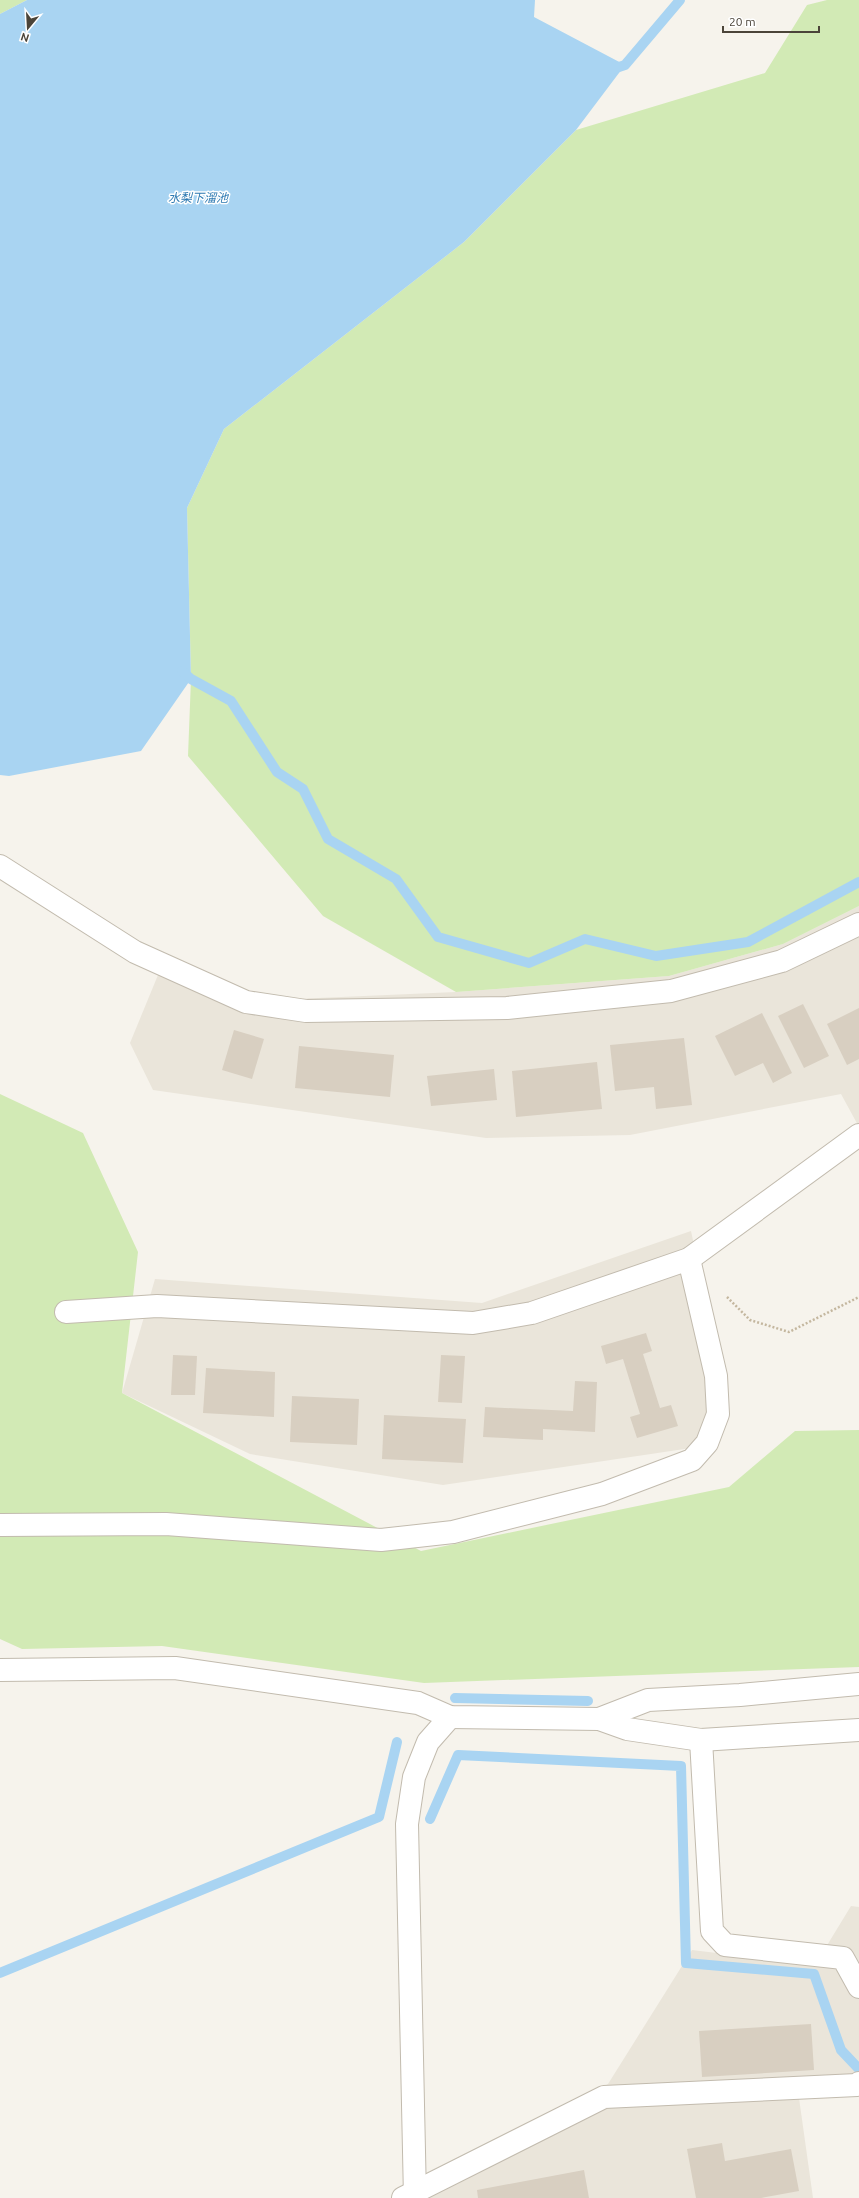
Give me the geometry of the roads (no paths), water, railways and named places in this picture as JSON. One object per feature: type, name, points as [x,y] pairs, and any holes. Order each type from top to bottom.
[{"type":"street","points":[[0,866],[135,952],[246,1002],[306,1012],[507,1008],[671,991],[782,961],[859,924]]},
{"type":"street","points":[[66,1312],[157,1306],[473,1323],[532,1313],[689,1259],[859,1135]]},
{"type":"street","points":[[0,1525],[166,1524],[380,1540],[453,1532],[602,1494],[692,1460],[706,1443],[718,1414],[716,1376],[689,1259]]},
{"type":"street","points":[[0,1670],[175,1668],[418,1703],[450,1717],[599,1719],[627,1729],[701,1740],[859,1730]]},
{"type":"street","points":[[599,1719],[648,1700],[740,1695],[859,1684]]},
{"type":"street","points":[[450,1717],[428,1742],[414,1777],[407,1824],[411,2196],[604,2097],[858,2084]]},
{"type":"street","points":[[701,1740],[712,1931],[725,1945],[843,1958],[859,1987]]},
{"type":"water","name":"水梨下溜池","points":[[27,0],[535,0],[534,17],[625,65],[576,130],[464,242],[224,429],[187,508],[191,679],[141,751],[9,776],[0,775],[0,14]]},
{"type":"waterway","points":[[613,69],[625,65],[680,0]]},
{"type":"waterway","points":[[182,671],[191,679],[231,701],[277,772],[303,789],[328,839],[396,879],[438,937],[529,963],[585,939],[656,956],[748,942],[859,882]]},
{"type":"waterway","points":[[455,1698],[588,1701]]},
{"type":"waterway","points":[[0,1973],[379,1817],[397,1742]]},
{"type":"waterway","points":[[430,1819],[458,1755],[681,1766],[686,1963],[814,1974],[841,2050],[859,2069]]}]
